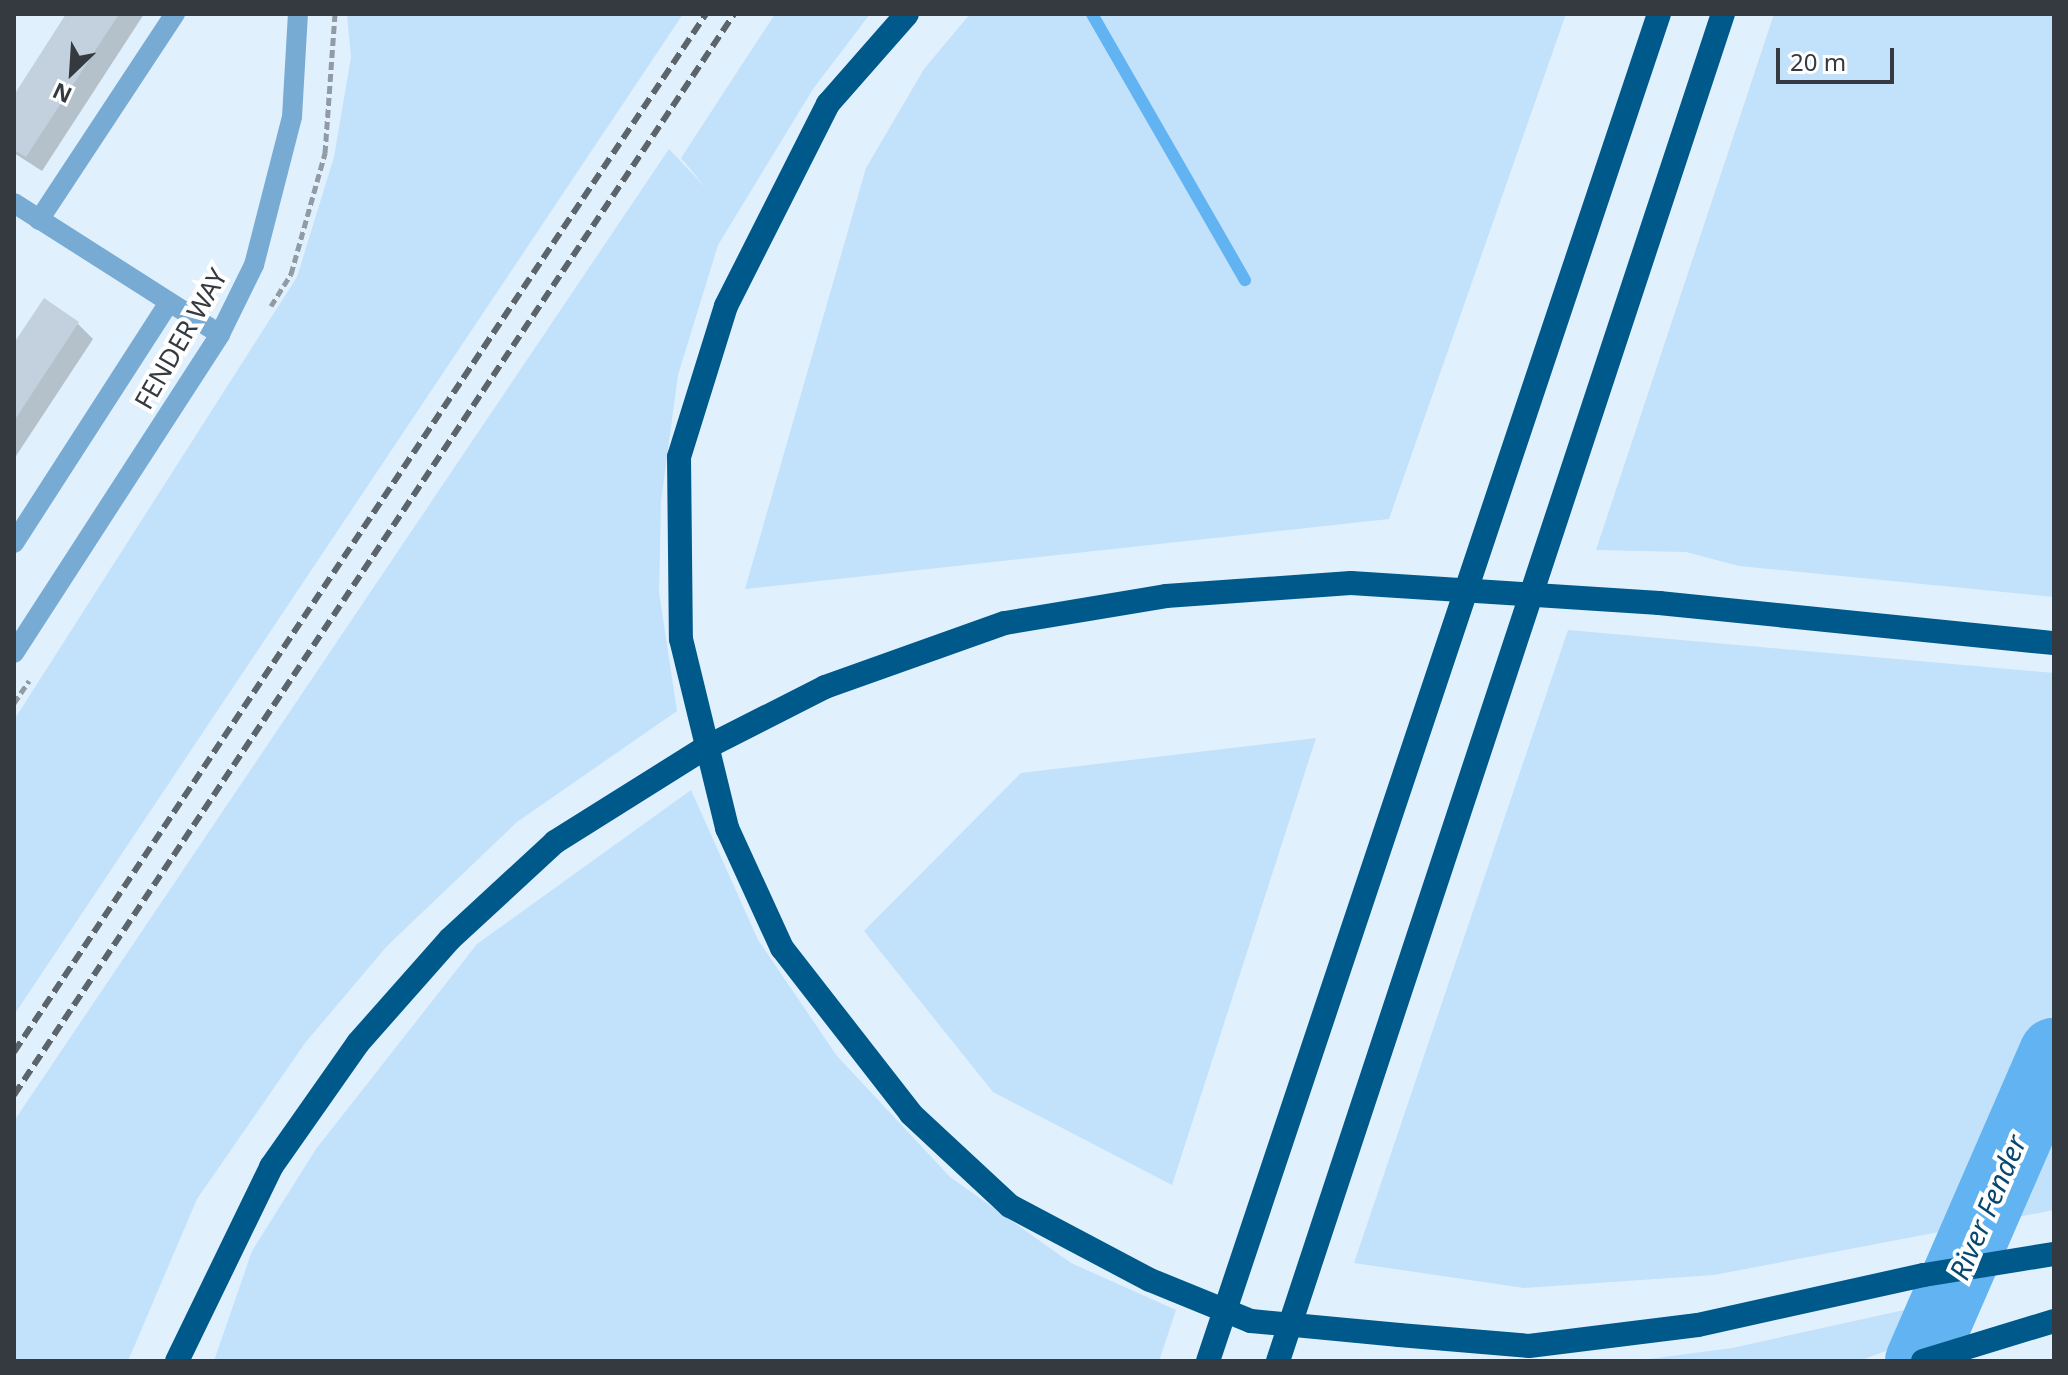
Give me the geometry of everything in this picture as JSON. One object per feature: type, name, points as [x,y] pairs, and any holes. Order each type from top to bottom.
[{"type":"highway","points":[[907,14],[828,104],[726,306],[679,457],[681,639],[727,828],[782,948],[911,1114],[1010,1206],[1150,1280],[1251,1321],[1529,1346],[1698,1325],[1924,1275],[2044,1256]]},
{"type":"highway","points":[[1208,1361],[1659,14]]},
{"type":"highway","points":[[1278,1361],[1723,14]]},
{"type":"highway","points":[[177,1361],[271,1167],[341,1066],[450,939],[555,842],[679,763],[825,687],[1005,623],[1166,596],[1351,583],[1659,603],[2054,643]]},
{"type":"highway","points":[[1923,1361],[1965,1345],[2054,1321]]},
{"type":"street","points":[[39,220],[175,14]]},
{"type":"street","name":"FENDER WAY","points":[[14,653],[220,334],[270,218],[292,117],[298,14]]},
{"type":"street","points":[[14,203],[168,304],[220,334]]},
{"type":"street","points":[[14,543],[168,304]]},
{"type":"shaded area","points":[[347,14],[683,14],[14,1015],[14,720],[297,277],[334,157],[351,57]]},
{"type":"shaded area","points":[[775,14],[870,14],[813,89],[718,245],[678,375],[661,501],[659,592],[677,711],[517,822],[387,946],[305,1043],[197,1199],[128,1361],[14,1361],[14,1121],[669,149],[707,189],[681,158]]},
{"type":"shaded area","points":[[970,14],[1566,14],[1389,519],[745,589],[866,168],[924,69]]},
{"type":"shaded area","points":[[1774,14],[2054,14],[2054,597],[1739,566],[1686,552],[1596,550]]},
{"type":"shaded area","points":[[1568,630],[2054,673],[2054,1210],[1714,1275],[1524,1288],[1354,1263]]},
{"type":"shaded area","points":[[1316,738],[1172,1185],[993,1092],[864,931],[1021,773]]},
{"type":"shaded area","points":[[691,790],[758,940],[837,1056],[950,1177],[1071,1263],[1176,1310],[1159,1361],[214,1361],[252,1251],[316,1149],[477,944]]},
{"type":"shaded area","points":[[1927,1305],[1929,1324],[1918,1339],[1859,1361],[1634,1361],[1732,1348]]},
{"type":"building","points":[[66,14],[119,14],[26,157],[14,150],[14,95]]},
{"type":"building","points":[[44,298],[79,322],[14,421],[14,343]]},
{"type":"waterway","points":[[1092,14],[1245,280]]},
{"type":"waterway","name":"River Fender","points":[[1920,1361],[2054,1053]]},
{"type":"railway","points":[[14,1052],[706,14]]},
{"type":"railway","points":[[14,1095],[734,14]]}]
